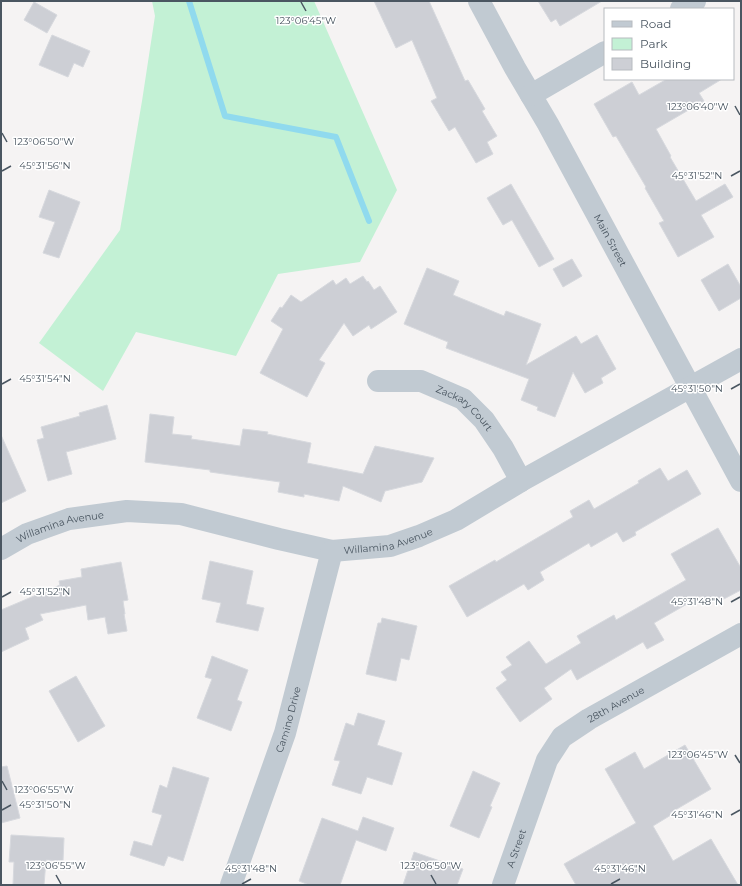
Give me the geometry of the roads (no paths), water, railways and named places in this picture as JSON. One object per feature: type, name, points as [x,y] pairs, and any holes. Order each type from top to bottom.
[{"type":"street","name":"Main Street","points":[[479,1],[548,124],[741,481]]},
{"type":"street","points":[[683,8],[695,1]]},
{"type":"street","points":[[531,95],[604,53]]},
{"type":"street","name":"Willamina Avenue","points":[[1,549],[27,534],[70,519],[127,511],[180,514],[332,551],[390,546],[419,536],[456,520],[741,359]]},
{"type":"street","name":"Zackary Court","points":[[378,381],[421,382],[463,399],[484,420],[503,448],[521,482]]},
{"type":"street","name":"Camino Drive","points":[[231,885],[285,733],[332,551]]},
{"type":"street","name":"28th Avenue","points":[[529,811],[547,760],[562,737],[589,719],[741,634]]},
{"type":"street","name":"A Street","points":[[503,885],[529,811]]},
{"type":"waterway","points":[[189,1],[225,116],[336,137],[369,221]]}]
